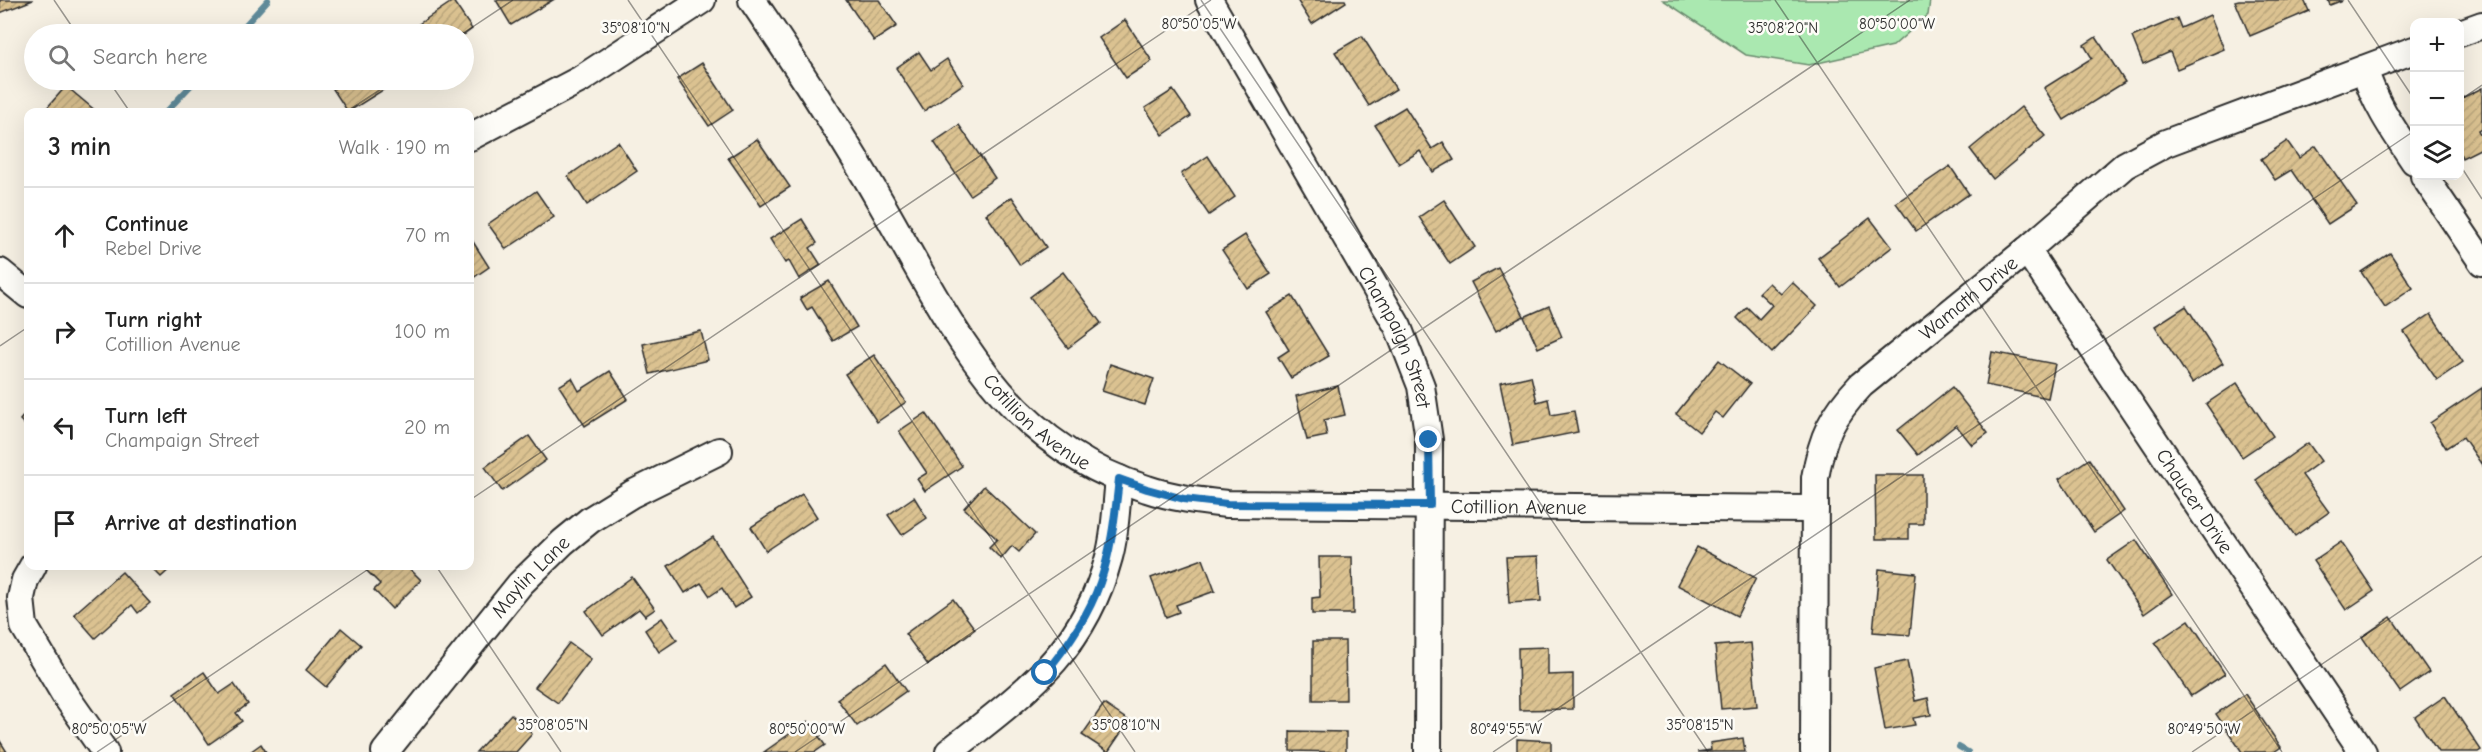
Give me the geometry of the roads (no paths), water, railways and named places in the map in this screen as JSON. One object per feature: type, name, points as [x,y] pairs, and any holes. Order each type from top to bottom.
[{"type":"street","points":[[474,135],[589,74],[702,0]]},
{"type":"street","name":"Cotillion Avenue","points":[[752,0],[850,149],[941,308],[986,378],[1015,411],[1047,439],[1086,463],[1119,479],[1184,499],[1227,504],[1815,508]]},
{"type":"street","name":"Champaign Street","points":[[1209,0],[1398,327],[1414,366],[1427,420],[1430,505],[1428,752]]},
{"type":"street","points":[[2464,32],[2482,25]]},
{"type":"street","name":"Wamath Drive","points":[[1814,752],[1815,478],[1825,435],[1841,407],[1861,385],[2139,156],[2166,143],[2410,52]]},
{"type":"street","points":[[2364,69],[2371,93],[2410,154]]},
{"type":"street","points":[[2427,180],[2482,262]]},
{"type":"street","name":"Chaucer Drive","points":[[2027,250],[2362,752]]},
{"type":"street","points":[[0,272],[24,293]]},
{"type":"street","name":"Maylin Lane","points":[[385,752],[520,584],[563,542],[590,520],[632,494],[719,451]]},
{"type":"street","points":[[949,752],[1038,680],[1080,628],[1098,593],[1109,555],[1119,479]]},
{"type":"street","points":[[31,570],[25,580],[21,598],[24,626],[65,695],[105,752]]},
{"type":"waterway","points":[[246,24],[268,0]]},
{"type":"waterway","points":[[170,108],[187,90]]},
{"type":"waterway","points":[[1959,747],[1968,752]]}]
